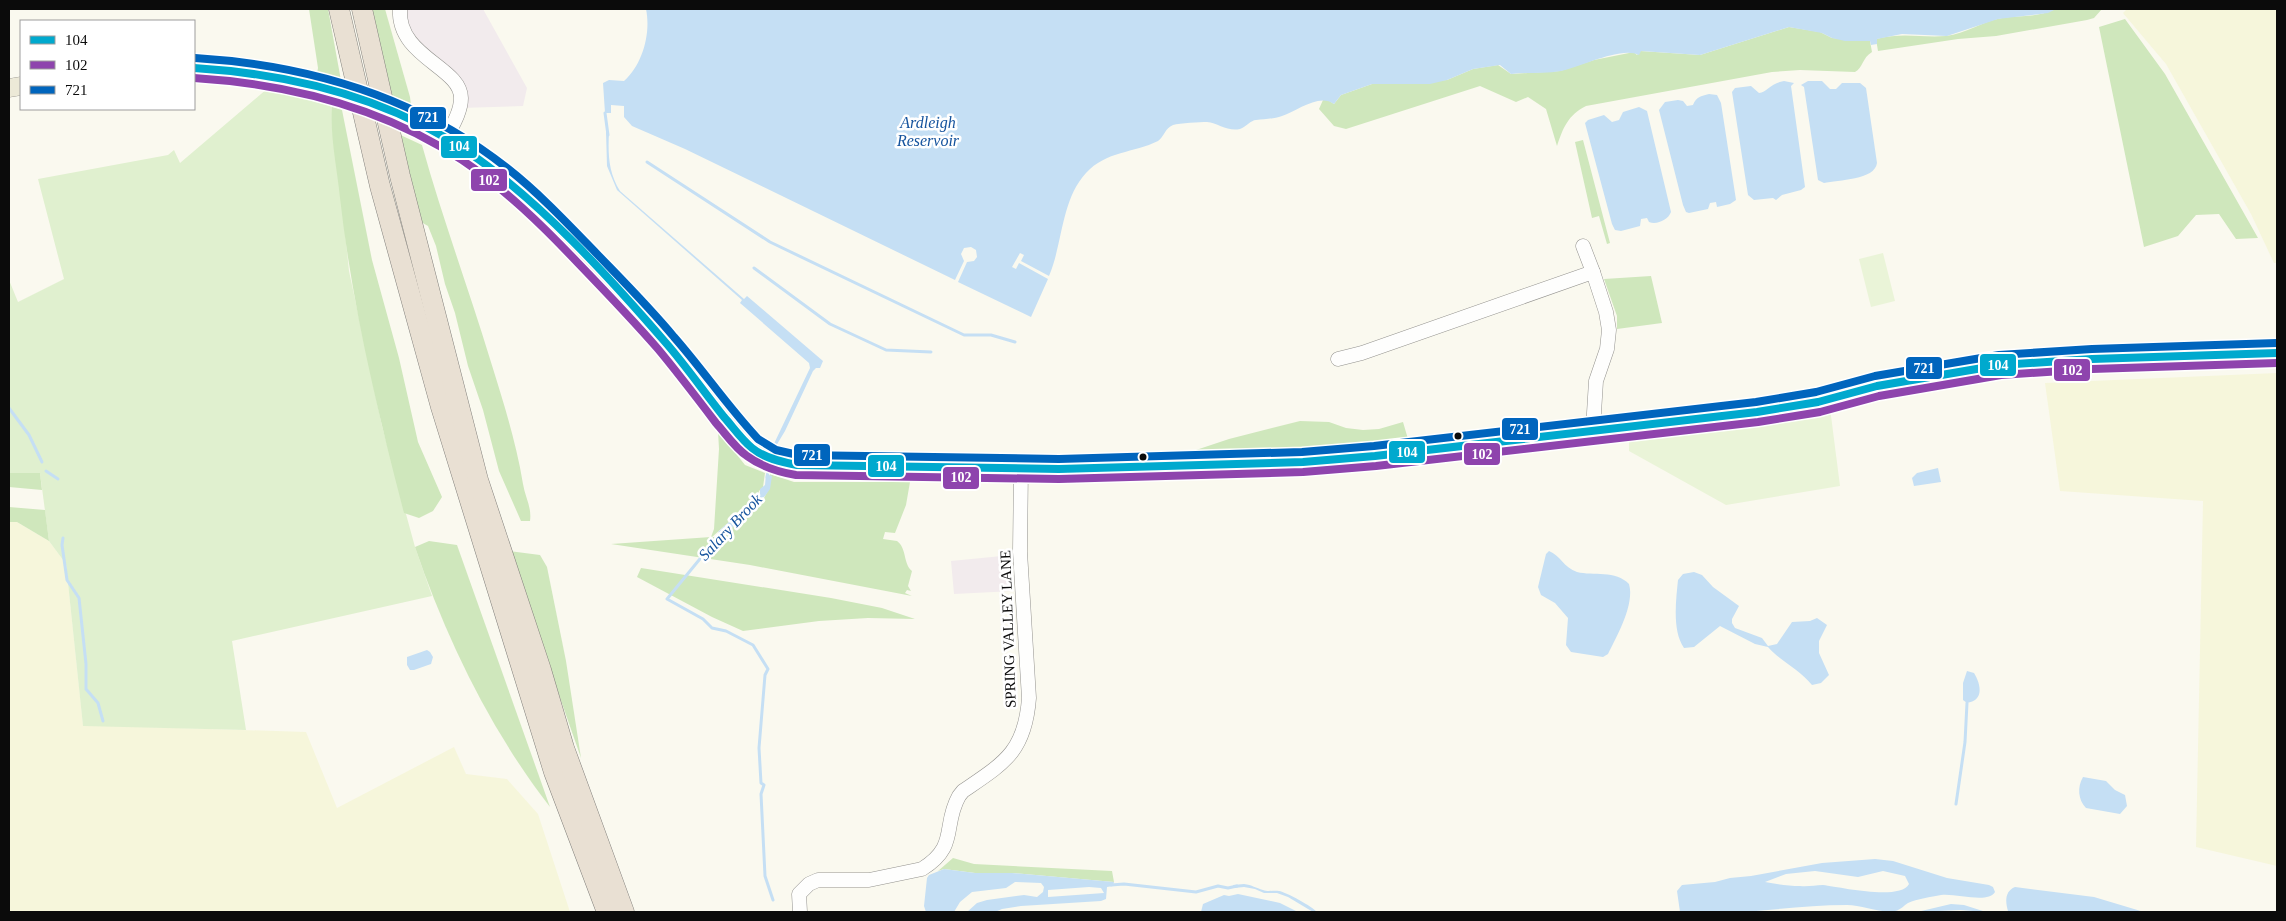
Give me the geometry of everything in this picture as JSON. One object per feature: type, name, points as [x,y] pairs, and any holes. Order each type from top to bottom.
[{"type":"highway","points":[[339,9],[380,186],[441,407],[554,772],[607,912]]},
{"type":"highway","points":[[362,9],[400,176],[478,480],[542,670],[564,748],[624,912]]},
{"type":"main road","points":[[195,68],[269,75],[318,86],[374,104],[446,138],[498,174],[552,222],[656,331],[741,436],[764,456],[779,462],[805,466],[1020,468],[1303,462],[1375,456],[1593,429],[1772,410],[1818,402],[1877,386],[1962,371],[2021,364],[2277,353]]},
{"type":"street","points":[[400,9],[403,32],[410,43],[457,84],[461,96],[460,108],[446,138]]},
{"type":"street","points":[[1583,246],[1606,312],[1610,330],[1607,349],[1596,381],[1593,429]]},
{"type":"street","points":[[1338,359],[1362,354],[1593,272]]},
{"type":"street","name":"SPRING VALLEY LANE","points":[[800,912],[799,894],[814,882],[823,879],[869,880],[922,869],[944,851],[959,796],[1006,761],[1016,746],[1028,715],[1024,644],[1020,468]]},
{"type":"shaded area","points":[[400,9],[483,9],[527,88],[523,106],[460,108],[461,96],[410,43]]},
{"type":"shaded area","points":[[1012,555],[1014,591],[954,594],[951,561]]},
{"type":"green space","points":[[309,9],[328,9],[342,86],[316,79],[318,68]]},
{"type":"green space","points":[[364,9],[385,9],[410,97],[412,114],[380,99]]},
{"type":"green space","points":[[2055,9],[2102,9],[2094,18],[2087,20],[1996,36],[1958,39],[1878,51],[1876,39],[1895,36],[1953,35],[1995,20],[2035,15]]},
{"type":"green space","points":[[2127,9],[2277,9],[2277,263],[2274,263],[2251,214],[2166,64],[2123,13]]},
{"type":"green space","points":[[2125,19],[2165,74],[2258,238],[2236,239],[2219,214],[2196,215],[2178,236],[2144,247],[2099,27]]},
{"type":"green space","points":[[1789,27],[1820,32],[1832,38],[1870,41],[1872,52],[1855,72],[1800,70],[1772,72],[1586,106],[1570,118],[1557,146],[1546,109],[1528,97],[1516,102],[1480,86],[1346,129],[1334,126],[1319,109],[1323,100],[1328,100],[1334,104],[1341,95],[1372,84],[1447,80],[1473,69],[1498,65],[1511,74],[1560,71],[1594,60],[1634,52],[1637,55],[1640,51],[1700,55]]},
{"type":"green space","points":[[268,88],[307,95],[332,107],[349,271],[382,426],[415,547],[432,596],[232,641],[246,730],[83,726],[66,564],[49,541],[40,473],[9,473],[9,280],[18,302],[64,279],[38,179],[168,155],[174,150],[180,163]]},
{"type":"green space","points":[[332,107],[342,110],[372,260],[399,358],[418,442],[442,497],[433,511],[419,518],[404,513],[366,357],[345,238],[333,141]]},
{"type":"green space","points":[[394,132],[422,145],[509,421],[529,507],[530,521],[521,521],[499,471],[483,410],[468,366],[455,313],[445,284],[436,246],[428,226],[421,222]]},
{"type":"green space","points":[[1583,140],[1610,243],[1607,244],[1599,216],[1592,218],[1575,142]]},
{"type":"green space","points":[[1883,253],[1895,301],[1871,307],[1859,259]]},
{"type":"green space","points":[[1651,276],[1662,323],[1617,329],[1617,316],[1604,279]]},
{"type":"green space","points":[[2277,373],[2277,866],[2196,847],[2203,501],[2060,491],[2045,383]]},
{"type":"green space","points":[[1830,408],[1840,486],[1726,505],[1629,451],[1629,431]]},
{"type":"green space","points":[[1300,421],[1329,422],[1346,428],[1363,430],[1379,429],[1403,422],[1408,439],[1319,451],[1196,450],[1229,439]]},
{"type":"green space","points":[[718,431],[745,465],[765,473],[763,487],[759,491],[758,496],[712,537],[722,537],[764,498],[768,490],[770,474],[794,482],[910,482],[906,505],[895,533],[885,532],[883,539],[897,541],[900,544],[907,564],[912,571],[908,586],[911,591],[907,590],[905,593],[912,596],[750,565],[611,544],[711,537],[714,529],[719,449]]},
{"type":"green space","points":[[9,473],[40,473],[42,490],[9,487]]},
{"type":"green space","points":[[9,507],[45,510],[49,541],[17,522],[9,522]]},
{"type":"green space","points":[[9,522],[17,522],[49,541],[66,564],[83,725],[306,732],[337,808],[454,747],[466,774],[507,779],[538,814],[570,912],[9,912]]},
{"type":"green space","points":[[429,541],[457,545],[550,807],[508,747],[456,650],[415,547]]},
{"type":"green space","points":[[509,551],[540,555],[547,567],[566,661],[581,758]]},
{"type":"green space","points":[[641,568],[831,598],[882,608],[915,619],[868,618],[819,621],[743,631],[712,617],[637,577]]},
{"type":"green space","points":[[953,858],[974,864],[1112,871],[1114,882],[1013,873],[975,873],[944,869],[938,871]]},
{"type":"water","name":"Ardleigh Reservoir","points":[[646,9],[2056,9],[2048,13],[1998,19],[1947,36],[1902,34],[1877,39],[1877,44],[1871,45],[1870,41],[1845,41],[1822,33],[1789,27],[1700,55],[1641,51],[1639,55],[1622,53],[1612,55],[1555,72],[1511,74],[1500,65],[1473,69],[1447,80],[1430,84],[1372,84],[1341,95],[1334,104],[1328,101],[1315,102],[1282,116],[1254,120],[1236,130],[1207,122],[1173,125],[1168,128],[1158,141],[1102,160],[1086,173],[1078,184],[1067,209],[1049,276],[1021,261],[1024,255],[1020,253],[1012,267],[1016,269],[1019,263],[1048,279],[1031,317],[958,282],[967,262],[974,261],[977,257],[976,250],[971,247],[964,248],[961,254],[964,261],[955,280],[685,149],[632,126],[624,117],[624,106],[611,105],[611,113],[605,113],[603,83],[609,80],[624,81],[631,74],[641,57],[646,38]]},
{"type":"water","points":[[1784,81],[1794,83],[1791,86],[1805,187],[1801,190],[1782,195],[1776,200],[1773,198],[1754,200],[1748,195],[1732,92],[1735,88],[1751,86],[1759,93]]},
{"type":"water","points":[[1808,81],[1822,81],[1830,89],[1836,89],[1842,83],[1860,83],[1866,88],[1877,163],[1875,169],[1870,173],[1855,178],[1824,183],[1818,180],[1804,87],[1801,85]]},
{"type":"water","points":[[1709,94],[1717,95],[1721,103],[1736,200],[1730,204],[1717,207],[1716,202],[1710,203],[1708,209],[1689,213],[1686,212],[1683,205],[1659,110],[1665,102],[1678,100],[1683,101],[1687,106],[1693,105],[1699,97]]},
{"type":"water","points":[[1639,107],[1647,111],[1671,212],[1665,219],[1659,222],[1652,223],[1647,218],[1641,219],[1640,226],[1621,231],[1615,230],[1585,123],[1588,120],[1604,115],[1612,122],[1619,120],[1623,112]]},
{"type":"water","points":[[606,131],[609,132],[611,170],[620,191],[744,299],[747,296],[823,361],[820,368],[816,368],[813,371],[785,431],[773,451],[771,450],[810,368],[809,363],[740,303],[742,300],[617,190],[607,166]]},
{"type":"water","points":[[1938,468],[1941,482],[1914,486],[1912,478],[1917,473]]},
{"type":"water","points":[[766,474],[772,476],[770,489],[765,496],[724,535],[718,532],[760,494],[760,489],[765,485]]},
{"type":"water","points":[[1549,551],[1569,568],[1577,572],[1611,575],[1629,584],[1630,601],[1624,620],[1608,654],[1603,657],[1571,652],[1566,645],[1568,618],[1555,603],[1541,595],[1538,587],[1546,554]]},
{"type":"water","points":[[1694,572],[1702,575],[1713,587],[1739,606],[1732,619],[1735,628],[1762,638],[1768,646],[1777,644],[1792,622],[1810,621],[1817,618],[1827,625],[1819,641],[1819,653],[1829,675],[1821,683],[1812,685],[1768,647],[1755,644],[1720,626],[1694,647],[1684,648],[1680,641],[1676,624],[1678,580],[1683,574]]},
{"type":"water","points":[[427,650],[433,657],[431,664],[410,670],[407,665],[407,657]]},
{"type":"water","points":[[1967,671],[1974,673],[1980,690],[1978,697],[1974,701],[1967,703],[1963,700],[1963,683]]},
{"type":"water","points":[[2083,777],[2106,781],[2115,790],[2125,795],[2127,806],[2120,814],[2086,808],[2081,801],[2079,793]]},
{"type":"water","points":[[1875,859],[1893,861],[1947,878],[1989,885],[1993,887],[1995,892],[1986,897],[1979,898],[1941,895],[1924,898],[1907,904],[1899,910],[1890,912],[1847,905],[1721,913],[1680,912],[1677,891],[1682,885],[1715,882],[1822,863]],"holes":[[[1815,871],[1858,877],[1883,871],[1905,876],[1909,884],[1903,889],[1894,892],[1869,892],[1823,885],[1796,886],[1765,882],[1786,874]]]},
{"type":"water","points":[[944,869],[975,873],[1012,873],[1114,882],[1113,886],[1107,887],[1106,899],[1101,901],[1021,906],[995,912],[967,912],[977,903],[987,900],[1024,895],[1037,897],[1043,892],[1044,887],[1041,883],[1015,882],[1006,888],[972,892],[960,902],[954,912],[926,912],[924,906],[929,875]],"holes":[[[1101,888],[1104,893],[1048,897],[1048,890]]]},
{"type":"water","points":[[1244,884],[1265,891],[1282,892],[1305,903],[1317,912],[1313,912],[1288,897],[1277,893],[1264,893],[1244,887],[1234,888],[1233,885]]},
{"type":"water","points":[[2015,887],[2094,897],[2144,912],[2012,912],[2008,911],[2006,904],[2009,891]]},
{"type":"water","points":[[1238,894],[1280,903],[1298,912],[1201,912],[1203,904],[1224,895]]},
{"type":"water","points":[[1951,904],[1964,905],[1986,912],[1960,910],[1917,912]]},
{"type":"waterway","name":"Salary Brook","points":[[605,113],[608,135]]},
{"type":"waterway","points":[[647,162],[770,242],[964,335],[991,335],[1015,342]]},
{"type":"waterway","points":[[754,268],[830,324],[886,350],[931,352]]},
{"type":"waterway","points":[[9,408],[29,435],[42,462]]},
{"type":"waterway","name":"Salary Brook","points":[[767,477],[770,463]]},
{"type":"waterway","points":[[46,471],[58,479]]},
{"type":"waterway","name":"Salary Brook","points":[[722,532],[667,599],[703,619],[712,628],[726,631],[753,645],[768,669],[765,675],[759,748],[761,783],[764,785],[761,794],[765,876],[773,900]]},
{"type":"waterway","points":[[63,538],[62,545],[67,580],[79,598],[86,664],[86,689],[98,703],[103,721]]},
{"type":"waterway","points":[[1956,804],[1965,742],[1967,703]]},
{"type":"waterway","points":[[1111,885],[1124,884],[1196,892],[1218,886],[1228,888],[1237,886]]},
{"type":"transit line","name":"721","points":[[195,58],[279,68],[320,77],[360,89],[398,103],[436,121],[472,143],[507,168],[530,188],[617,274],[665,326],[758,439],[776,450],[798,455],[1059,459],[1302,452],[1374,446],[1756,402],[1816,392],[1875,376],[1999,355],[2092,349],[2277,343]]},
{"type":"transit line","name":"104","points":[[195,68],[266,76],[337,92],[405,117],[437,133],[468,152],[521,193],[597,266],[666,343],[724,417],[748,444],[767,457],[797,465],[1059,469],[1303,462],[1375,456],[1757,412],[1818,402],[1877,386],[2000,365],[2092,359],[2277,353]]},
{"type":"transit line","name":"102","points":[[195,78],[265,86],[334,101],[400,126],[462,160],[523,208],[598,284],[658,349],[738,449],[764,466],[796,475],[1059,479],[1303,472],[1376,466],[1758,422],[1820,412],[1879,396],[2001,375],[2092,369],[2277,363]]}]
